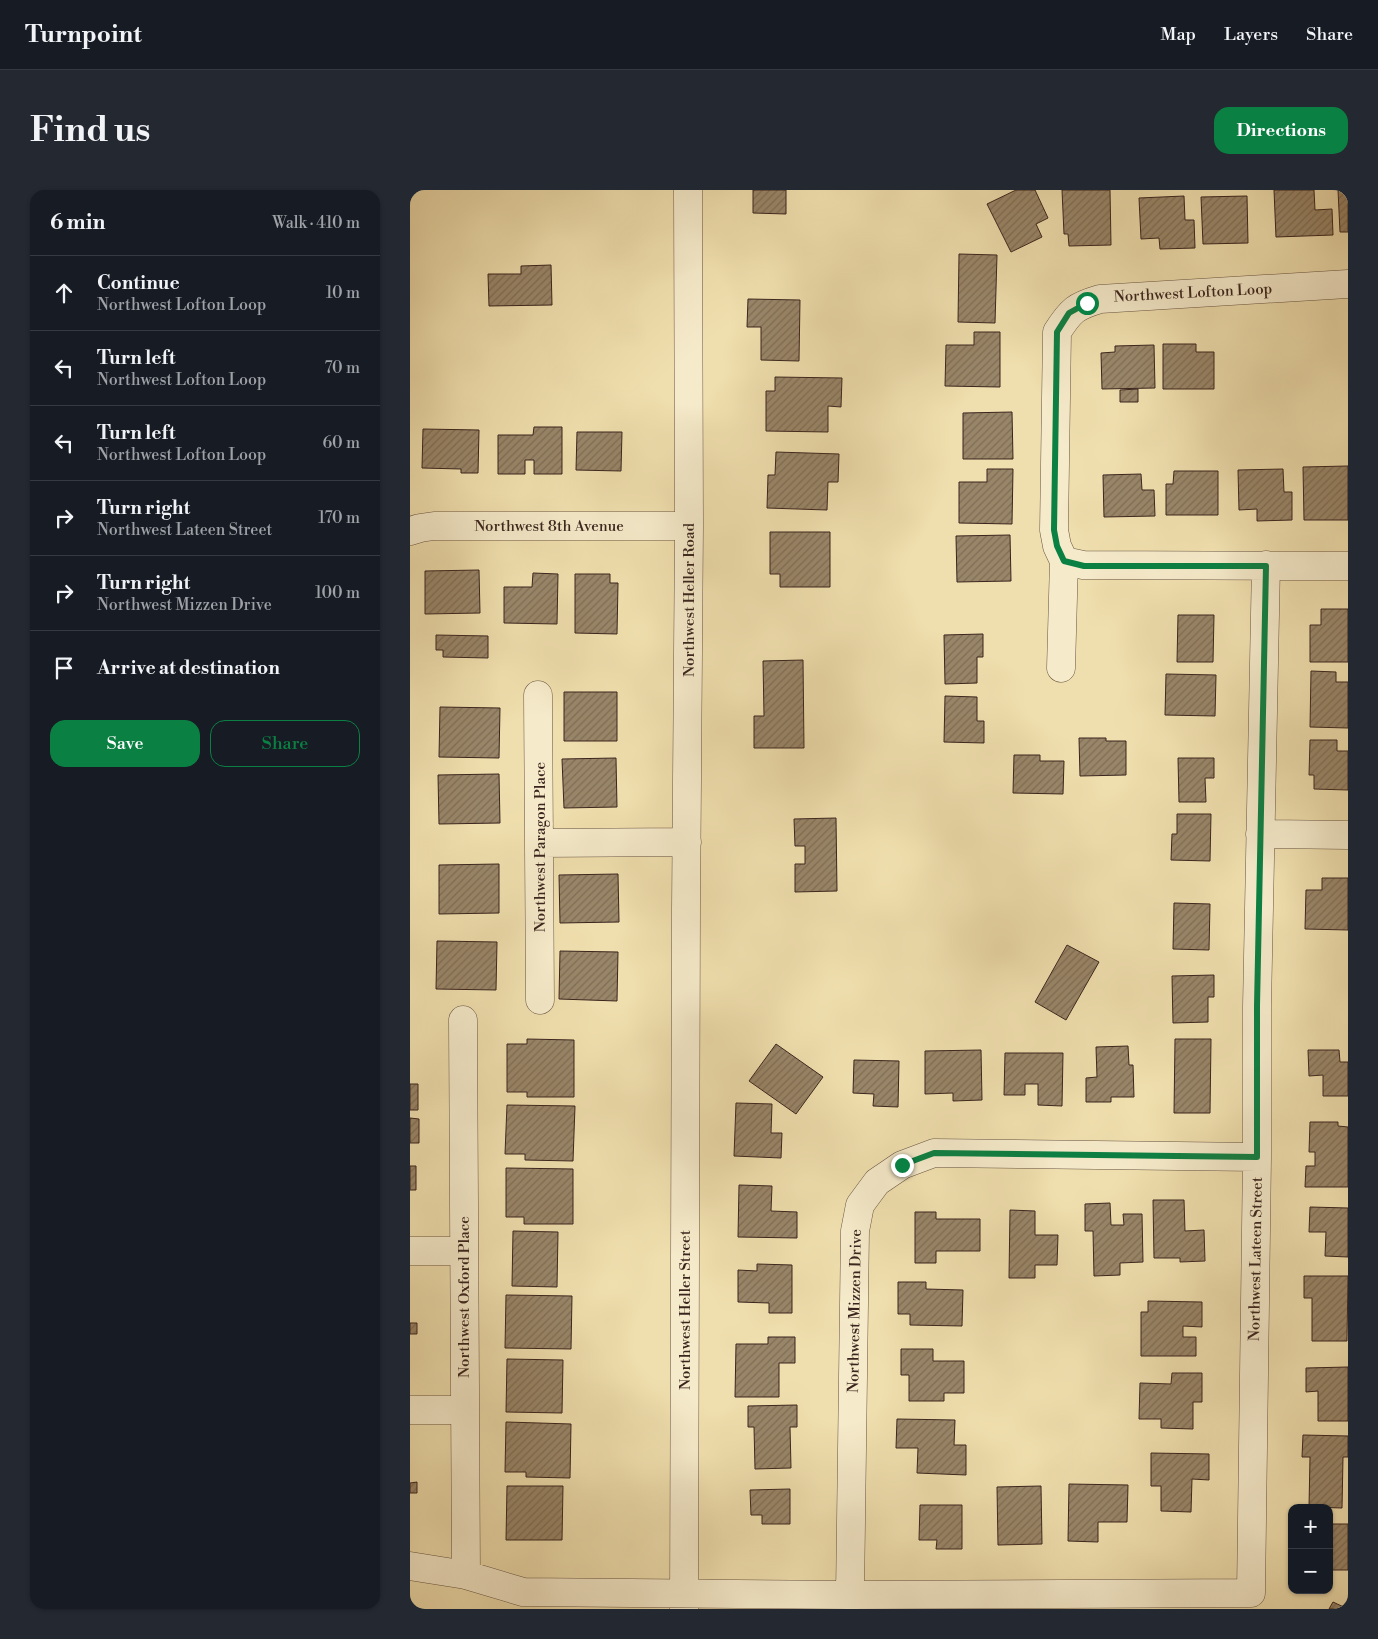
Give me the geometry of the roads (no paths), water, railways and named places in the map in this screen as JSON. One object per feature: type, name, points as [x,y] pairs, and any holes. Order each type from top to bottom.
[{"type":"street","name":"Northwest Heller Road","points":[[686,1011],[690,526],[688,190]]},
{"type":"street","name":"Northwest Lofton Loop","points":[[1064,561],[1057,546],[1054,530],[1057,332],[1069,313],[1087,303],[1100,299],[1348,284]]},
{"type":"street","name":"Northwest 8th Avenue","points":[[410,531],[434,526],[690,526]]},
{"type":"street","points":[[1061,668],[1064,561],[1084,566],[1348,566]]},
{"type":"street","name":"Northwest Lateen Street","points":[[850,1595],[1251,1593],[1257,1157],[1257,1006],[1266,566]]},
{"type":"street","name":"Northwest Paragon Place","points":[[538,695],[540,1000]]},
{"type":"street","points":[[1260,834],[1348,834]]},
{"type":"street","points":[[540,843],[687,842]]},
{"type":"street","name":"Northwest Heller Street","points":[[684,1601],[686,1011]]},
{"type":"street","name":"Northwest Oxford Place","points":[[463,1020],[466,1575]]},
{"type":"street","name":"Northwest Mizzen Drive","points":[[850,1595],[855,1231],[860,1206],[877,1182],[902,1165],[934,1153],[1257,1157]]},
{"type":"street","points":[[410,1251],[464,1251]]},
{"type":"street","points":[[410,1410],[464,1410]]},
{"type":"street","points":[[410,1566],[466,1575],[523,1592],[684,1601],[850,1595]]}]
